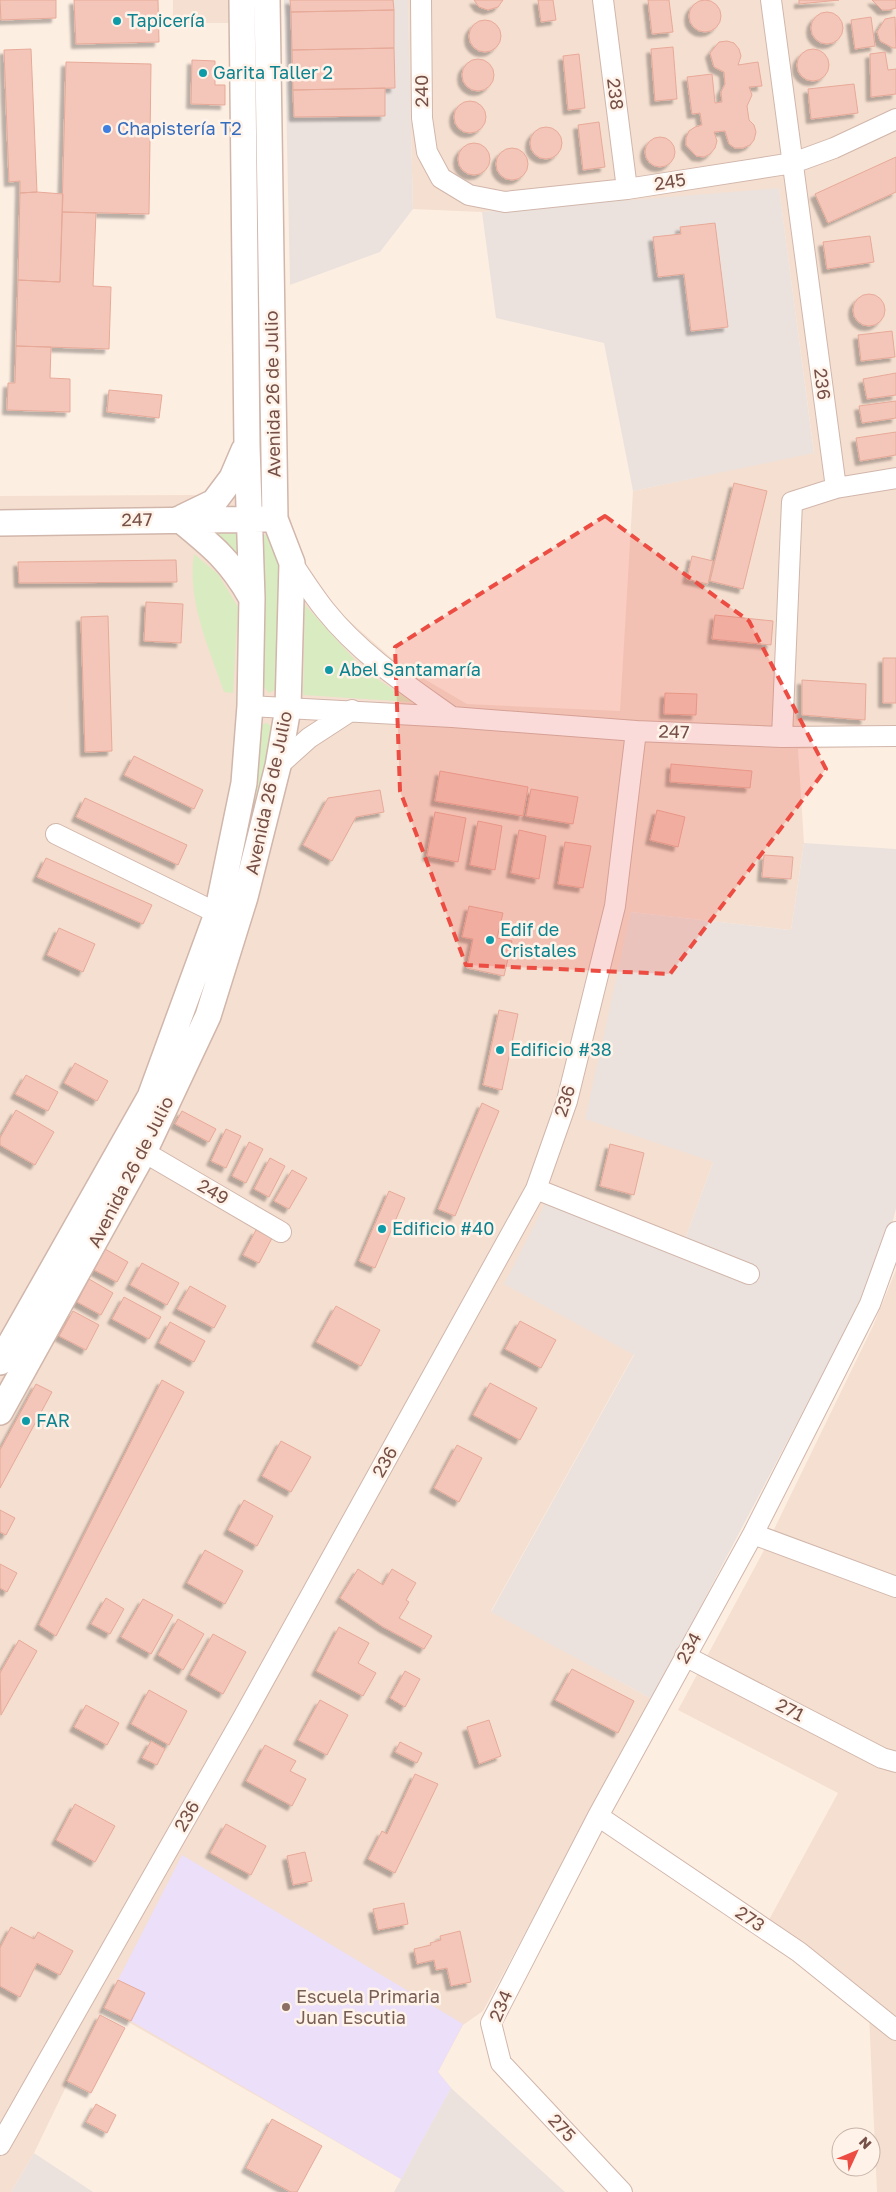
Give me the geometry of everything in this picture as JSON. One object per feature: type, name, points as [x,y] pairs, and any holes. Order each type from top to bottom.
[{"type":"street","name":"Avenida 26 de Julio","points":[[0,1412],[144,1152],[208,1016],[227,918],[244,783],[250,706],[252,598],[246,446],[242,0]]},
{"type":"street","name":"Avenida 26 de Julio","points":[[0,1362],[150,1097],[227,918],[278,766],[288,708],[292,563],[275,519],[267,0]]},
{"type":"street","name":"240","points":[[421,0],[422,118],[427,152],[441,178]]},
{"type":"street","name":"238","points":[[602,0],[627,189]]},
{"type":"street","name":"236","points":[[772,0],[836,488]]},
{"type":"street","points":[[243,118],[269,119]]},
{"type":"street","name":"245","points":[[441,178],[468,195],[504,202],[627,189],[793,163],[834,148],[896,119]]},
{"type":"street","points":[[246,446],[232,478],[214,502],[179,519],[217,549],[237,572],[252,598]]},
{"type":"street","points":[[782,737],[792,502],[836,488],[896,478]]},
{"type":"street","name":"247","points":[[0,523],[275,519]]},
{"type":"street","name":"247","points":[[292,563],[326,611],[356,643],[391,674],[452,716]]},
{"type":"street","name":"247","points":[[250,706],[452,716],[636,731],[782,737],[896,736]]},
{"type":"street","points":[[278,766],[309,738],[352,710]]},
{"type":"street","name":"236","points":[[0,2144],[244,1716],[536,1189],[567,1101],[615,906],[636,731]]},
{"type":"street","points":[[56,834],[227,918]]},
{"type":"street","name":"249","points":[[144,1152],[281,1232]]},
{"type":"street","points":[[536,1189],[749,1274]]},
{"type":"street","name":"234","points":[[501,2063],[490,2023],[598,1816],[753,1534],[870,1304],[896,1232]]},
{"type":"street","points":[[753,1534],[896,1587]]},
{"type":"street","name":"271","points":[[685,1656],[882,1758],[896,1762]]},
{"type":"street","name":"273","points":[[598,1816],[799,1952],[896,2030]]},
{"type":"street","name":"275","points":[[501,2063],[622,2192]]},
{"type":"highlighted area","points":[[605,516],[749,621],[826,769],[670,974],[466,965],[400,791],[395,647]]},
{"type":"shaded area","points":[[173,0],[233,0],[233,23],[173,23]]},
{"type":"shaded area","points":[[284,0],[408,0],[413,209],[380,252],[290,285]]},
{"type":"shaded area","points":[[408,0],[896,0],[896,736],[874,747],[798,749],[804,843],[791,930],[631,912],[713,1162],[679,1256],[505,1284],[634,1354],[491,1611],[652,1699],[483,2011],[463,2025],[438,2072],[451,2088],[401,2179],[104,2008],[34,2153],[11,2192],[0,2192],[0,496],[191,495],[284,499],[303,559],[338,611],[397,663],[467,704],[620,711],[633,491],[814,452],[779,189],[482,212],[413,209]]},
{"type":"shaded area","points":[[779,188],[814,453],[633,491],[604,343],[496,318],[482,212]]},
{"type":"shaded area","points":[[804,843],[896,849],[896,1208],[892,1225],[862,1299],[652,1699],[491,1612],[634,1355],[504,1284],[546,1202],[679,1256],[713,1162],[585,1119],[631,912],[791,930]]},
{"type":"shaded area","points":[[896,1270],[896,2192],[877,2192],[876,2177],[881,2177],[881,2127],[874,2127],[869,2014],[764,1929],[838,1793],[678,1710],[762,1554],[873,1326]]},
{"type":"shaded area","name":"Escuela Primaria Juan Escutia","points":[[182,1855],[463,2024],[438,2072],[451,2088],[401,2179],[131,2021],[145,1993],[118,1980]]},
{"type":"shaded area","points":[[451,2088],[565,2192],[394,2192]]},
{"type":"shaded area","points":[[34,2153],[93,2192],[11,2192]]},
{"type":"green space","points":[[255,135],[260,136],[262,276],[256,277]]},
{"type":"green space","points":[[239,528],[241,562],[210,529]]},
{"type":"green space","points":[[262,535],[274,535],[280,556],[280,687],[269,693],[260,682]]},
{"type":"green space","points":[[194,554],[218,574],[238,607],[233,693],[224,692],[196,607],[193,572]]},
{"type":"green space","points":[[305,605],[365,671],[412,702],[303,695]]},
{"type":"green space","points":[[267,723],[275,729],[266,773],[249,817],[258,726]]},
{"type":"building","points":[[0,0],[56,0],[56,18],[1,20]]},
{"type":"building","name":"Tapicería","points":[[74,0],[158,0],[159,42],[76,44]]},
{"type":"building","points":[[290,0],[393,0],[394,10],[291,12]]},
{"type":"building","points":[[474,0],[503,0],[498,7],[488,10],[479,7]]},
{"type":"building","points":[[538,0],[553,0],[556,20],[541,22]]},
{"type":"building","points":[[648,0],[669,0],[673,32],[652,34]]},
{"type":"building","points":[[705,0],[716,5],[721,16],[716,27],[705,32],[694,27],[689,16],[694,5]]},
{"type":"building","points":[[799,0],[839,0],[799,4]]},
{"type":"building","points":[[872,0],[896,0],[896,8],[882,10]]},
{"type":"building","points":[[394,10],[394,48],[292,50],[291,12]]},
{"type":"building","points":[[827,12],[838,17],[843,28],[838,39],[827,44],[816,39],[811,28],[816,17]]},
{"type":"building","points":[[871,17],[875,46],[855,49],[851,20]]},
{"type":"building","points":[[895,17],[896,48],[893,48],[880,41],[877,32],[885,19]]},
{"type":"building","points":[[485,20],[496,25],[501,36],[496,47],[485,52],[474,47],[469,36],[474,25]]},
{"type":"building","points":[[727,41],[734,43],[739,49],[741,56],[738,65],[758,62],[762,86],[749,87],[752,95],[747,106],[749,120],[754,125],[756,132],[754,140],[750,145],[743,148],[735,148],[729,144],[725,131],[714,132],[717,141],[715,148],[704,157],[696,156],[686,145],[686,138],[689,131],[702,125],[700,113],[692,114],[687,77],[712,74],[715,103],[722,102],[721,92],[725,84],[724,72],[714,67],[710,53],[719,42]]},
{"type":"building","points":[[673,47],[677,99],[655,101],[651,49]]},
{"type":"building","points":[[394,48],[395,88],[293,90],[292,50]]},
{"type":"building","points":[[31,49],[37,192],[20,193],[20,181],[9,182],[4,50]]},
{"type":"building","points":[[813,49],[824,54],[829,65],[824,76],[813,81],[802,76],[797,65],[802,54]]},
{"type":"building","points":[[885,52],[888,70],[896,69],[896,94],[871,97],[870,54]]},
{"type":"building","points":[[579,54],[585,108],[568,110],[563,56]]},
{"type":"building","points":[[478,59],[489,64],[494,75],[489,86],[478,91],[467,86],[462,75],[467,64]]},
{"type":"building","name":"Garita Taller 2","points":[[192,60],[215,61],[215,85],[225,85],[225,105],[191,104]]},
{"type":"building","name":"Chapistería T2","points":[[66,62],[151,64],[149,214],[62,212]]},
{"type":"building","points":[[854,84],[858,113],[811,119],[808,89]]},
{"type":"building","points":[[385,88],[385,116],[294,117],[293,90]]},
{"type":"building","points":[[470,101],[481,106],[486,117],[481,128],[470,133],[459,128],[454,117],[459,106]]},
{"type":"building","points":[[599,122],[605,167],[583,170],[578,125]]},
{"type":"building","points":[[546,127],[557,132],[562,143],[557,154],[546,159],[535,154],[530,143],[535,132]]},
{"type":"building","points":[[660,137],[671,141],[675,152],[671,163],[660,167],[649,163],[645,152],[649,141]]},
{"type":"building","points":[[474,143],[485,148],[490,159],[485,170],[474,175],[463,170],[458,159],[463,148]]},
{"type":"building","points":[[512,148],[523,153],[528,164],[523,175],[512,180],[501,175],[496,164],[501,153]]},
{"type":"building","points":[[896,157],[896,192],[828,223],[815,194]]},
{"type":"building","points":[[20,193],[63,194],[60,282],[18,280]]},
{"type":"building","points":[[62,212],[96,213],[93,286],[111,287],[109,349],[16,346],[18,280],[60,282]]},
{"type":"building","points":[[715,223],[728,327],[691,331],[684,274],[658,277],[653,237],[681,234],[680,227]]},
{"type":"building","points":[[870,236],[874,262],[827,269],[823,242]]},
{"type":"building","points":[[869,294],[880,299],[885,310],[880,321],[869,326],[858,321],[853,310],[858,299]]},
{"type":"building","points":[[892,331],[895,357],[861,361],[858,335]]},
{"type":"building","points":[[16,346],[51,347],[50,378],[70,379],[70,412],[7,410],[8,383],[15,383]]},
{"type":"building","points":[[896,373],[896,395],[867,399],[863,379]]},
{"type":"building","points":[[109,390],[162,395],[159,418],[107,412]]},
{"type":"building","points":[[896,401],[896,418],[862,423],[859,406]]},
{"type":"building","points":[[896,432],[896,455],[860,461],[856,438]]},
{"type":"building","points":[[734,483],[767,491],[743,589],[710,581]]},
{"type":"building","points":[[692,556],[713,561],[708,584],[687,579]]},
{"type":"building","points":[[176,560],[177,582],[19,583],[18,562]]},
{"type":"building","points":[[146,602],[183,604],[181,643],[144,641]]},
{"type":"building","points":[[715,615],[773,621],[771,645],[712,639]]},
{"type":"building","points":[[108,616],[112,751],[85,752],[81,617]]},
{"type":"building","points":[[883,658],[896,658],[896,703],[883,703]]},
{"type":"building","points":[[802,680],[866,684],[865,720],[802,715]]},
{"type":"building","points":[[665,693],[697,694],[696,715],[664,714]]},
{"type":"building","points":[[134,756],[203,790],[194,809],[124,775]]},
{"type":"building","points":[[671,764],[752,771],[750,788],[670,782]]},
{"type":"building","points":[[440,771],[528,787],[523,816],[435,801]]},
{"type":"building","points":[[531,789],[578,797],[573,824],[526,816]]},
{"type":"building","points":[[380,790],[384,812],[356,817],[332,861],[303,845],[328,798]]},
{"type":"building","points":[[85,798],[187,845],[178,865],[76,817]]},
{"type":"building","points":[[657,810],[685,817],[678,847],[650,840]]},
{"type":"building","points":[[435,812],[466,818],[458,862],[427,856]]},
{"type":"building","points":[[478,821],[502,826],[495,870],[470,865]]},
{"type":"building","points":[[519,830],[546,836],[539,879],[511,873]]},
{"type":"building","points":[[565,842],[591,846],[583,888],[558,884]]},
{"type":"building","points":[[764,855],[793,857],[791,879],[762,877]]},
{"type":"building","points":[[46,858],[152,905],[143,924],[37,877]]},
{"type":"building","name":"Edif de Cristales","points":[[469,906],[503,913],[497,938],[512,941],[504,976],[467,968],[473,939],[462,937]]},
{"type":"building","points":[[59,928],[95,944],[83,972],[47,955]]},
{"type":"building","name":"Edificio #38","points":[[499,1010],[518,1014],[502,1090],[483,1085]]},
{"type":"building","points":[[75,1063],[108,1081],[97,1101],[64,1083]]},
{"type":"building","points":[[26,1075],[58,1092],[48,1111],[15,1094]]},
{"type":"building","points":[[482,1103],[499,1111],[455,1216],[438,1209]]},
{"type":"building","points":[[16,1110],[54,1132],[35,1165],[0,1145],[0,1138]]},
{"type":"building","points":[[182,1111],[216,1129],[209,1142],[175,1124]]},
{"type":"building","points":[[226,1129],[241,1136],[226,1168],[211,1161]]},
{"type":"building","points":[[249,1142],[263,1149],[246,1183],[232,1176]]},
{"type":"building","points":[[610,1144],[644,1153],[634,1195],[600,1186]]},
{"type":"building","points":[[270,1158],[285,1166],[269,1197],[254,1189]]},
{"type":"building","points":[[292,1170],[307,1178],[289,1209],[274,1201]]},
{"type":"building","name":"Edificio #40","points":[[389,1191],[405,1198],[375,1268],[359,1261]]},
{"type":"building","points":[[256,1230],[272,1238],[259,1263],[243,1255]]},
{"type":"building","points":[[105,1249],[128,1262],[117,1282],[94,1270]]},
{"type":"building","points":[[142,1263],[179,1283],[167,1305],[130,1285]]},
{"type":"building","points":[[89,1279],[113,1293],[101,1315],[77,1302]]},
{"type":"building","points":[[190,1286],[226,1306],[214,1328],[177,1309]]},
{"type":"building","points":[[124,1297],[161,1317],[149,1339],[112,1319]]},
{"type":"building","points":[[336,1306],[380,1330],[361,1366],[316,1342]]},
{"type":"building","points":[[73,1311],[99,1325],[86,1350],[59,1336]]},
{"type":"building","points":[[520,1321],[556,1340],[541,1368],[505,1349]]},
{"type":"building","points":[[170,1322],[205,1341],[194,1362],[159,1343]]},
{"type":"building","points":[[162,1380],[184,1392],[56,1636],[39,1625]]},
{"type":"building","points":[[490,1383],[537,1408],[520,1440],[473,1415]]},
{"type":"building","name":"FAR","points":[[36,1384],[52,1392],[0,1488],[0,1450]]},
{"type":"building","points":[[281,1441],[311,1457],[291,1492],[262,1476]]},
{"type":"building","points":[[457,1445],[482,1458],[459,1502],[434,1488]]},
{"type":"building","points":[[244,1500],[273,1516],[257,1546],[228,1530]]},
{"type":"building","points":[[0,1510],[15,1518],[6,1535],[0,1532]]},
{"type":"building","points":[[205,1550],[243,1571],[225,1604],[187,1583]]},
{"type":"building","points":[[0,1564],[17,1573],[7,1592],[0,1588]]},
{"type":"building","points":[[358,1569],[383,1585],[392,1569],[416,1583],[406,1600],[409,1602],[399,1618],[432,1636],[424,1649],[383,1627],[340,1598]]},
{"type":"building","points":[[106,1598],[124,1609],[110,1634],[91,1624]]},
{"type":"building","points":[[143,1599],[173,1615],[151,1654],[121,1637]]},
{"type":"building","points":[[178,1619],[204,1634],[183,1670],[158,1655]]},
{"type":"building","points":[[339,1627],[369,1643],[358,1663],[376,1673],[363,1696],[316,1671]]},
{"type":"building","points":[[213,1634],[246,1652],[223,1694],[190,1675]]},
{"type":"building","points":[[19,1640],[37,1651],[1,1715],[0,1673]]},
{"type":"building","points":[[572,1669],[634,1701],[618,1733],[555,1700]]},
{"type":"building","points":[[405,1671],[420,1679],[405,1707],[390,1698]]},
{"type":"building","points":[[149,1690],[187,1711],[169,1745],[131,1724]]},
{"type":"building","points":[[320,1700],[348,1715],[327,1755],[298,1740]]},
{"type":"building","points":[[86,1705],[119,1723],[107,1745],[74,1727]]},
{"type":"building","points":[[489,1720],[501,1756],[479,1764],[467,1727]]},
{"type":"building","points":[[151,1741],[165,1749],[157,1765],[142,1758]]},
{"type":"building","points":[[400,1742],[422,1753],[417,1763],[395,1752]]},
{"type":"building","points":[[265,1745],[296,1761],[290,1771],[306,1779],[292,1806],[246,1781]]},
{"type":"building","points":[[415,1774],[438,1784],[395,1873],[368,1859],[382,1831],[387,1834]]},
{"type":"building","points":[[75,1804],[115,1826],[95,1862],[56,1840]]},
{"type":"building","points":[[226,1824],[266,1846],[251,1875],[210,1853]]},
{"type":"building","points":[[305,1852],[312,1881],[293,1885],[287,1856]]},
{"type":"building","points":[[404,1903],[408,1924],[378,1930],[373,1909]]},
{"type":"building","points":[[11,1927],[34,1939],[38,1932],[73,1951],[60,1975],[37,1963],[20,1997],[0,1986],[0,1948]]},
{"type":"building","points":[[460,1931],[471,1982],[451,1986],[447,1968],[436,1970],[434,1960],[417,1964],[414,1949],[431,1945],[430,1943],[441,1940],[440,1936]]},
{"type":"building","points":[[118,1980],[145,1993],[131,2021],[104,2008]]},
{"type":"building","points":[[100,2015],[125,2028],[91,2093],[67,2081]]},
{"type":"building","points":[[96,2104],[116,2115],[107,2133],[86,2122]]},
{"type":"building","points":[[272,2119],[322,2146],[297,2192],[291,2192],[246,2168]]},
{"type":"place","name":"Tapicería","points":[[117,21]]},
{"type":"place","name":"Garita Taller 2","points":[[203,73]]},
{"type":"place","name":"Chapistería T2","points":[[107,129]]},
{"type":"place","name":"Abel Santamaría","points":[[329,670]]},
{"type":"place","name":"Edif de Cristales","points":[[490,940]]},
{"type":"place","name":"Edificio #38","points":[[500,1050]]},
{"type":"place","name":"Edificio #40","points":[[382,1229]]},
{"type":"place","name":"FAR","points":[[26,1421]]},
{"type":"place","name":"Escuela Primaria Juan Escutia","points":[[286,2007]]}]
